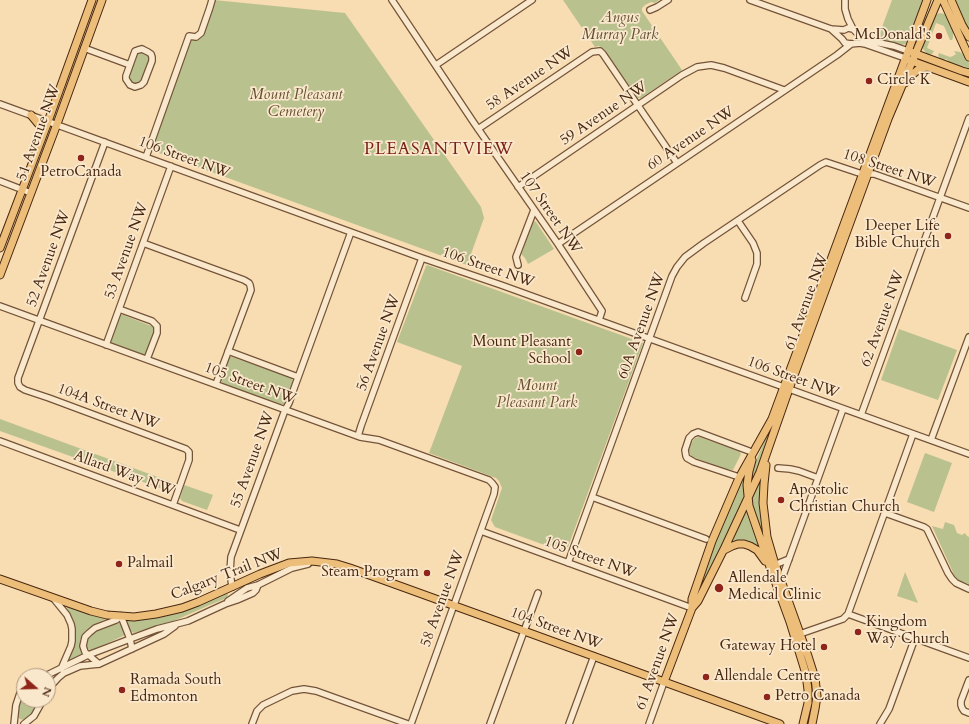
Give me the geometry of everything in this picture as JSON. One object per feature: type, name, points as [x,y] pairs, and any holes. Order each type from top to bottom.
[{"type":"main road","name":"51 Avenue NW","points":[[0,248],[42,139],[92,0]]},
{"type":"main road","name":"51 Avenue NW","points":[[0,275],[102,0]]},
{"type":"main road","name":"61 Avenue NW","points":[[865,174],[896,101],[926,0]]},
{"type":"main road","name":"61 Avenue NW","points":[[664,682],[692,608],[698,601],[724,550],[760,472],[787,388],[865,174],[910,56],[938,0]]},
{"type":"main road","points":[[943,0],[969,57]]},
{"type":"main road","points":[[951,0],[969,37]]},
{"type":"main road","points":[[932,14],[940,11],[950,17]]},
{"type":"main road","points":[[910,56],[928,67],[969,82]]},
{"type":"main road","points":[[910,56],[969,73]]},
{"type":"main road","points":[[896,101],[903,86],[913,74],[920,68],[928,67]]},
{"type":"main road","points":[[31,115],[41,127],[42,139]]},
{"type":"main road","name":"61 Avenue NW","points":[[692,608],[692,599],[712,541],[725,510],[739,478],[787,388]]},
{"type":"main road","points":[[767,427],[750,467],[747,485],[748,499],[797,635],[812,668],[817,696],[812,724]]},
{"type":"main road","points":[[770,444],[764,474],[763,503],[767,537],[773,566],[781,581],[797,635],[808,682],[808,702],[803,724]]},
{"type":"main road","points":[[724,550],[738,544],[744,544],[757,550],[773,566]]},
{"type":"main road","name":"Calgary Trail NW","points":[[0,579],[91,611],[107,615],[140,616],[170,611],[193,604],[285,564],[297,562],[321,562]]},
{"type":"main road","name":"104 Street NW","points":[[321,562],[350,568],[780,724]]},
{"type":"street","points":[[146,157],[189,36],[196,37],[201,33],[212,0]]},
{"type":"street","name":"107 Street NW","points":[[392,0],[602,311],[599,320]]},
{"type":"street","points":[[436,65],[532,0]]},
{"type":"street","points":[[650,10],[668,0]]},
{"type":"street","points":[[750,0],[831,29],[855,31],[862,38],[894,46],[910,56]]},
{"type":"street","points":[[838,54],[842,33],[845,29],[845,0]]},
{"type":"street","points":[[846,15],[855,31],[857,39],[852,44]]},
{"type":"street","points":[[831,29],[845,43],[860,43],[910,56]]},
{"type":"street","name":"60 Avenue NW","points":[[558,244],[852,44]]},
{"type":"street","points":[[84,48],[130,64]]},
{"type":"street","points":[[142,49],[151,54],[152,61],[144,82],[138,87],[130,85],[126,79],[130,64],[135,52],[138,50],[142,49]]},
{"type":"street","name":"58 Avenue NW","points":[[478,129],[592,52],[596,51],[600,51],[603,54],[638,105]]},
{"type":"street","name":"59 Avenue NW","points":[[518,187],[682,75],[698,67],[711,65],[724,68],[784,90]]},
{"type":"street","name":"106 Street NW","points":[[0,104],[422,258],[599,320],[969,454]]},
{"type":"street","points":[[638,105],[677,163]]},
{"type":"street","name":"62 Avenue NW","points":[[861,415],[969,118]]},
{"type":"street","name":"52 Avenue NW","points":[[19,385],[18,378],[105,142]]},
{"type":"street","name":"108 Street NW","points":[[823,163],[830,163],[865,174],[874,174],[969,208]]},
{"type":"street","name":"60A Avenue NW","points":[[568,563],[672,276],[680,262],[690,253],[823,163]]},
{"type":"street","name":"53 Avenue NW","points":[[106,345],[171,166]]},
{"type":"street","points":[[0,181],[31,193]]},
{"type":"street","points":[[518,265],[516,257],[534,210]]},
{"type":"street","points":[[738,221],[753,243],[757,253],[757,264],[745,298]]},
{"type":"street","name":"55 Avenue NW","points":[[232,587],[230,559],[351,232]]},
{"type":"street","points":[[143,243],[249,283],[251,290],[216,384]]},
{"type":"street","name":"56 Avenue NW","points":[[358,436],[422,258]]},
{"type":"street","name":"105 Street NW","points":[[0,306],[358,436],[379,440],[489,480],[492,483]]},
{"type":"street","points":[[119,309],[152,321],[156,324],[158,328],[157,333],[147,359]]},
{"type":"street","points":[[931,440],[969,338]]},
{"type":"street","points":[[228,351],[298,377]]},
{"type":"street","name":"104A Street NW","points":[[19,385],[22,389],[183,447],[189,452],[189,460],[172,505]]},
{"type":"street","points":[[781,581],[843,408]]},
{"type":"street","points":[[736,476],[694,462],[688,458],[685,450],[689,438],[698,432],[749,451]]},
{"type":"street","points":[[797,635],[844,618],[848,614],[913,434]]},
{"type":"street","name":"Allard Way NW","points":[[0,441],[240,530]]},
{"type":"street","points":[[778,468],[799,471],[818,478]]},
{"type":"street","name":"58 Avenue NW","points":[[411,724],[494,494],[495,487],[492,483]]},
{"type":"street","points":[[592,497],[706,539]]},
{"type":"street","points":[[885,513],[927,529],[952,579],[956,583],[969,589]]},
{"type":"street","name":"105 Street NW","points":[[481,531],[692,608]]},
{"type":"street","points":[[773,566],[789,559]]},
{"type":"street","name":"Calgary Trail NW","points":[[56,674],[61,669],[88,655],[157,629],[188,621],[253,593],[258,585],[292,568],[321,562]]},
{"type":"street","points":[[490,724],[538,593]]},
{"type":"street","name":"Calgary Trail NW","points":[[54,599],[67,615],[72,629],[71,646],[61,669]]},
{"type":"street","points":[[848,614],[969,658]]},
{"type":"street","points":[[121,616],[130,639],[132,649]]},
{"type":"street","name":"Calgary Trail NW","points":[[88,655],[83,646],[87,635],[95,628],[116,620],[121,616]]},
{"type":"street","name":"Calgary Trail NW","points":[[56,680],[64,673],[80,666],[99,664],[164,634],[178,624]]},
{"type":"street","points":[[880,724],[889,709],[915,638]]},
{"type":"street","points":[[88,655],[99,664]]},
{"type":"street","points":[[569,724],[594,656]]},
{"type":"street","points":[[56,671],[61,669]]},
{"type":"street","points":[[969,680],[961,701],[962,708],[964,711],[969,713]]},
{"type":"street","name":"61 Avenue NW","points":[[649,724],[664,682]]},
{"type":"street","points":[[252,724],[257,711],[266,703],[299,689],[316,691],[408,724]]},
{"type":"street","points":[[14,724],[16,705]]},
{"type":"street","points":[[24,724],[34,716],[38,708]]},
{"type":"green space","name":"Mount Pleasant Cemetery","points":[[214,0],[345,13],[481,207],[484,218],[467,265],[151,150],[190,39],[196,38]]},
{"type":"green space","name":"Angus Murray Park","points":[[563,0],[659,0],[655,3],[651,2],[645,5],[642,8],[642,11],[682,70],[641,98],[638,98],[604,50],[599,46],[595,47]]},
{"type":"green space","points":[[892,0],[923,0],[907,44],[899,45],[878,38]]},
{"type":"green space","points":[[956,0],[969,0],[969,30],[964,21]]},
{"type":"green space","points":[[939,13],[947,16],[953,30],[953,38],[950,40],[944,26],[936,23],[927,48],[934,51],[932,54],[928,55],[922,46],[935,16]]},
{"type":"green space","points":[[141,51],[149,55],[149,60],[142,81],[136,85],[129,81],[128,76],[136,53]]},
{"type":"green space","points":[[954,51],[960,52],[965,56],[969,63],[969,68],[948,62],[948,60],[941,59],[938,56],[939,53],[950,57],[956,54]]},
{"type":"green space","points":[[534,221],[554,249],[528,264],[522,253]]},
{"type":"green space","name":"Mount Pleasant Park","points":[[427,265],[643,343],[568,547],[561,551],[495,527],[491,520],[502,488],[499,481],[496,478],[429,453],[462,366],[397,342]]},
{"type":"green space","points":[[121,315],[154,327],[155,329],[145,354],[111,342],[119,316]]},
{"type":"green space","points":[[899,329],[957,350],[938,400],[881,380]]},
{"type":"green space","points":[[230,357],[292,378],[293,382],[284,404],[223,384],[221,380]]},
{"type":"green space","points":[[0,419],[174,483],[171,492],[0,431]]},
{"type":"green space","points":[[773,423],[761,461],[750,487],[753,467]]},
{"type":"green space","points":[[699,437],[739,451],[741,454],[733,470],[725,469],[691,456],[689,449],[695,438]]},
{"type":"green space","points":[[925,453],[952,463],[934,512],[907,502]]},
{"type":"green space","points":[[761,477],[767,549],[751,501]]},
{"type":"green space","points":[[743,478],[744,499],[698,596],[696,595],[722,526]]},
{"type":"green space","points":[[184,485],[213,495],[207,510],[182,501],[180,498]]},
{"type":"green space","points":[[745,512],[758,545],[750,542],[733,540]]},
{"type":"green space","points":[[945,522],[954,525],[957,533],[962,535],[965,533],[969,537],[969,584],[956,579],[932,526],[943,529]]},
{"type":"green space","points":[[905,572],[918,603],[897,596]]},
{"type":"green space","points":[[226,591],[228,595],[227,598],[169,623],[134,633],[128,630],[125,621],[156,617]]},
{"type":"green space","points":[[66,606],[108,618],[86,630],[80,640],[81,655],[70,661],[76,635],[73,619]]},
{"type":"green space","points":[[118,622],[121,624],[126,633],[125,635],[93,650],[86,647],[86,639],[93,632]]},
{"type":"green space","points":[[17,708],[36,708],[26,720],[20,719],[17,716]]},
{"type":"place","name":"McDonald's","points":[[939,36]]},
{"type":"place","name":"Circle K","points":[[869,81]]},
{"type":"place","name":"PetroCanada","points":[[81,158]]},
{"type":"place","name":"Deeper Life Bible Church","points":[[948,236]]},
{"type":"place","name":"Mount Pleasant School","points":[[579,352]]},
{"type":"place","name":"Apostolic Christian Church","points":[[781,500]]},
{"type":"place","name":"Palmail","points":[[119,564]]},
{"type":"place","name":"Steam Program","points":[[427,573]]},
{"type":"place","name":"Allendale Medical Clinic","points":[[719,588]]},
{"type":"place","name":"Kingdom Way Church","points":[[858,632]]},
{"type":"place","name":"Gateway Hotel","points":[[824,647]]},
{"type":"place","name":"Allendale Centre","points":[[706,677]]},
{"type":"place","name":"Ramada South Edmonton","points":[[122,690]]},
{"type":"place","name":"Petro Canada","points":[[767,697]]},
{"type":"district","name":"PLEASANTVIEW","points":[[439,150]]}]
